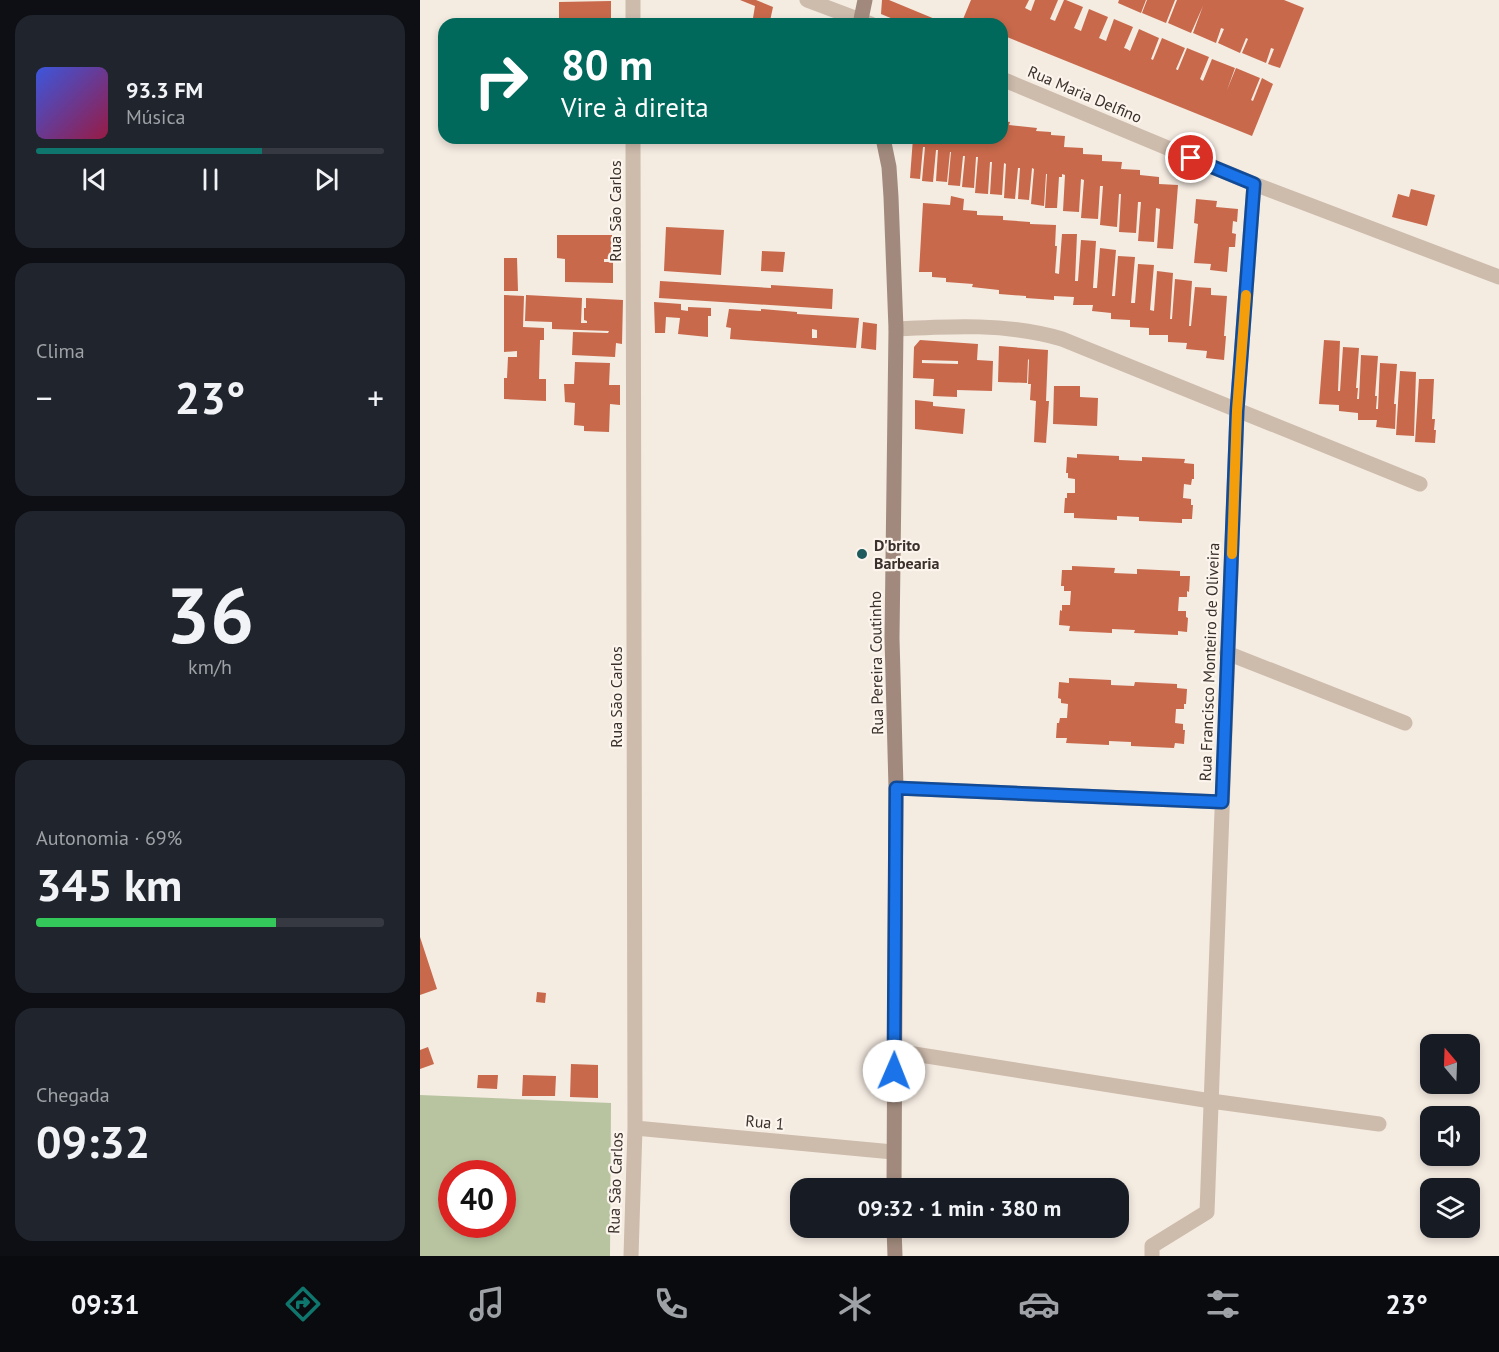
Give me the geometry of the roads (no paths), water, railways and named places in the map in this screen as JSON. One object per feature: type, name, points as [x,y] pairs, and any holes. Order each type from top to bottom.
[{"type":"street","points":[[633,0],[633,18]]},
{"type":"street","points":[[807,0],[854,18]]},
{"type":"street","points":[[864,18],[865,0]]},
{"type":"street","name":"Rua Maria Delfino","points":[[1008,82],[1254,184],[1499,276]]},
{"type":"street","name":"Rua São Carlos","points":[[631,1256],[634,1128],[633,144]]},
{"type":"street","name":"Rua Pereira Coutinho","points":[[884,144],[889,167],[891,197],[896,329],[892,638],[896,788],[894,1178]]},
{"type":"street","name":"Rua Francisco Monteiro de Oliveira","points":[[1152,1256],[1152,1246],[1207,1212],[1237,411],[1254,184]]},
{"type":"street","points":[[896,329],[1002,328],[1045,334],[1062,339],[1420,484]]},
{"type":"street","points":[[1227,653],[1405,723]]},
{"type":"street","points":[[896,788],[1222,802]]},
{"type":"street","points":[[895,1051],[1211,1101],[1379,1124]]},
{"type":"street","name":"Rua 1","points":[[634,1128],[893,1152]]},
{"type":"street","points":[[894,1238],[895,1256]]},
{"type":"place","name":"D'brito Barbearia","points":[[862,554]]}]
